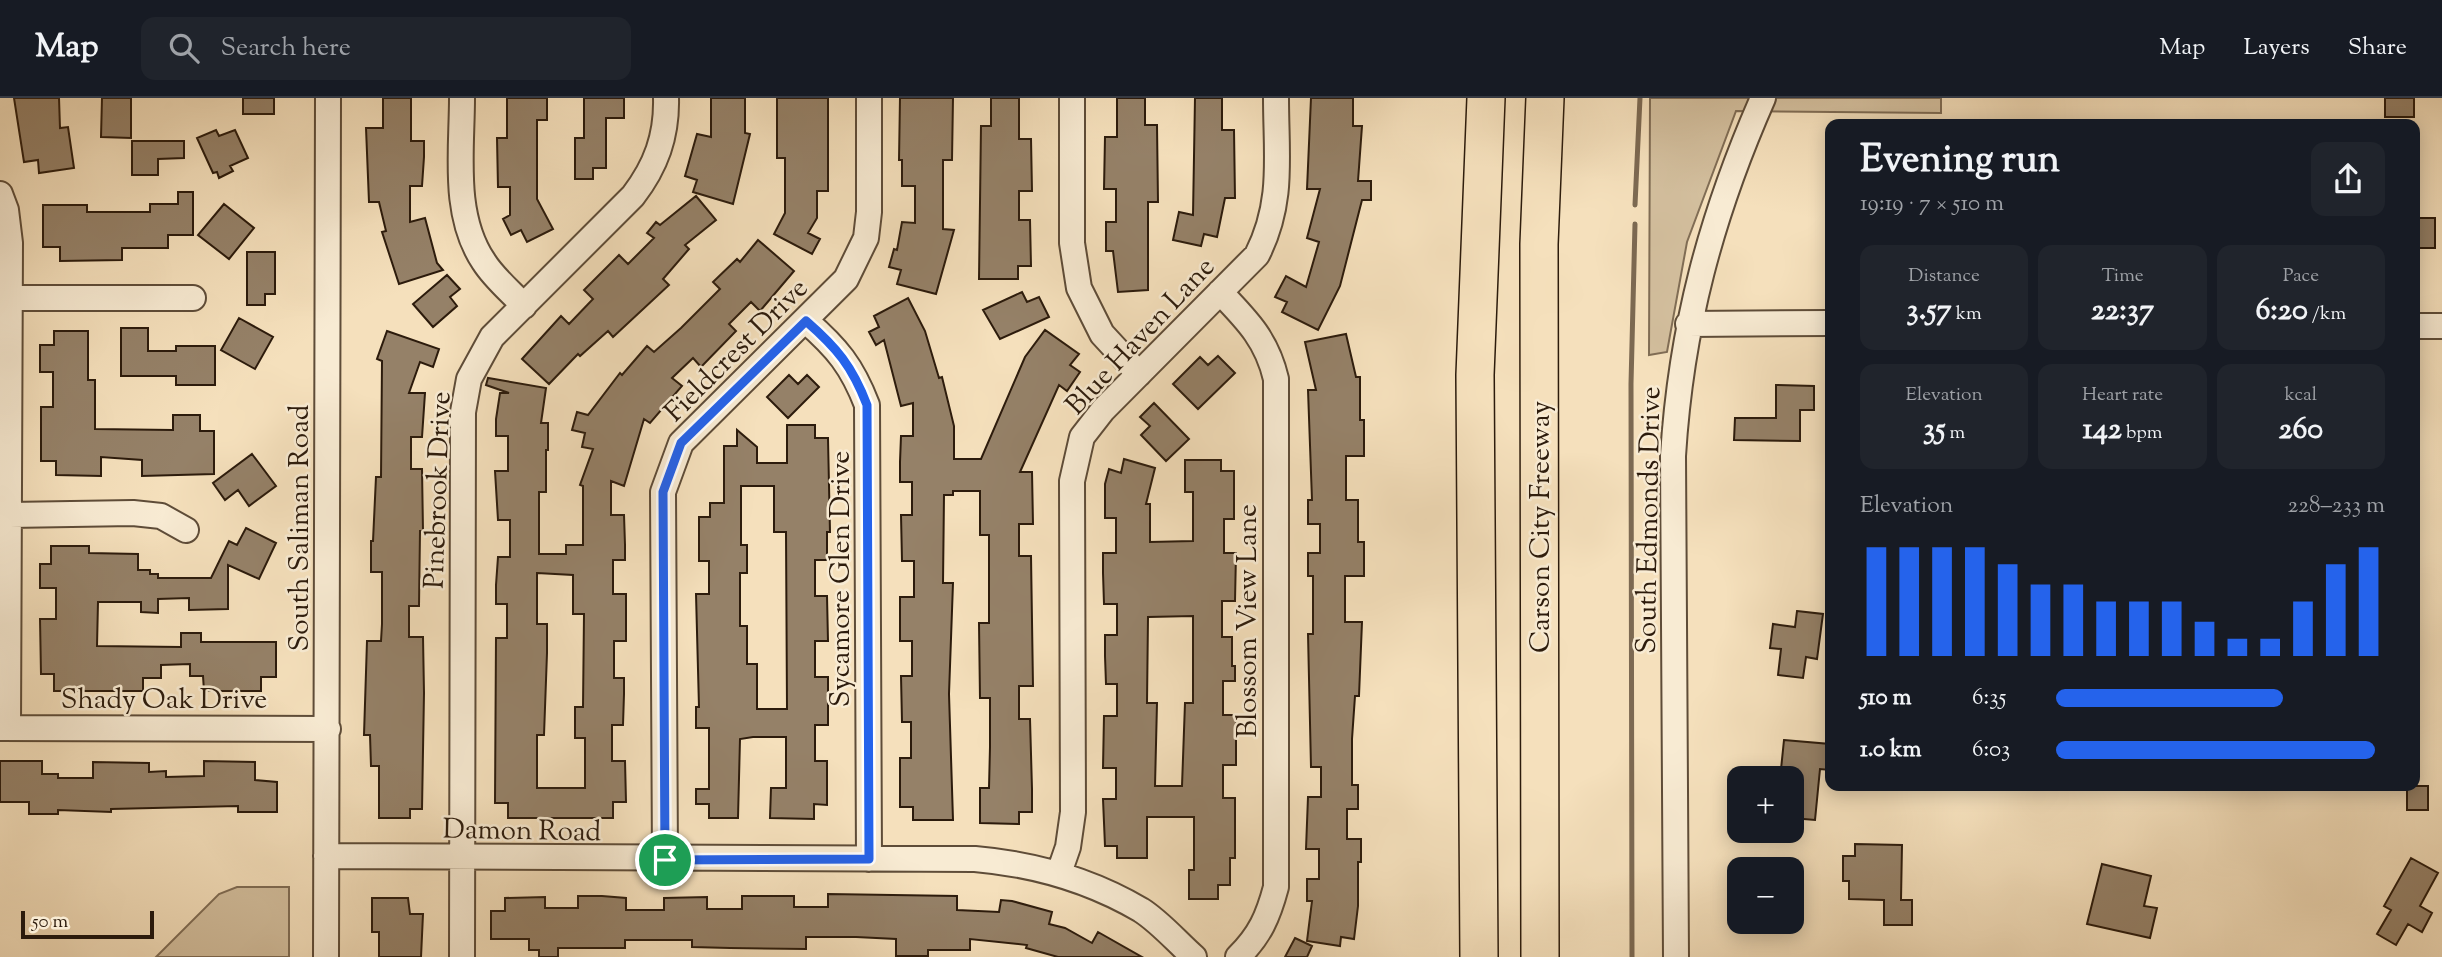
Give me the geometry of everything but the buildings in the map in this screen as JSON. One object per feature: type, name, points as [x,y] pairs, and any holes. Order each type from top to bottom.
[{"type":"highway","points":[[1469,98],[1462,290],[1475,375]]},
{"type":"highway","points":[[1479,957],[1475,375],[1486,98]]},
{"type":"highway","name":"Carson City Freeway","points":[[1540,957],[1540,191],[1545,98]]},
{"type":"highway","points":[[1539,509],[1548,263],[1559,98]]},
{"type":"street","name":"South Saliman Road","points":[[326,957],[328,98]]},
{"type":"street","points":[[462,98],[462,200],[467,227],[483,262],[524,306]]},
{"type":"street","name":"Pinebrook Drive","points":[[462,957],[463,412],[469,379],[492,337],[647,178],[660,153],[666,98]]},
{"type":"street","name":"Fieldcrest Drive","points":[[665,860],[663,492],[681,443],[846,279],[866,238],[869,212],[869,98]]},
{"type":"street","points":[[1072,98],[1072,243],[1079,288],[1102,334],[1139,374]]},
{"type":"street","name":"Blue Haven Lane","points":[[1059,873],[1068,847],[1073,812],[1072,481],[1082,437],[1139,374],[1256,255],[1271,228],[1276,200],[1276,98]]},
{"type":"street","name":"South Edmonds Drive","points":[[1676,957],[1672,456],[1677,383],[1707,246],[1734,162],[1763,98]]},
{"type":"street","points":[[0,194],[6,210],[10,243],[10,515],[4,728]]},
{"type":"street","name":"Blossom View Lane","points":[[1220,292],[1255,327],[1272,363],[1276,379],[1276,887],[1267,920],[1256,938],[1238,957]]},
{"type":"street","points":[[10,298],[193,298]]},
{"type":"street","name":"Sycamore Glen Drive","points":[[806,321],[834,345],[853,370],[867,405],[869,859]]},
{"type":"street","points":[[1688,324],[1825,323]]},
{"type":"street","points":[[2420,326],[2442,326]]},
{"type":"street","points":[[10,515],[133,513],[161,516],[186,530]]},
{"type":"street","name":"Shady Oak Drive","points":[[4,728],[328,729]]},
{"type":"street","name":"Damon Road","points":[[326,856],[665,860],[975,859],[1023,863],[1059,873],[1142,911],[1194,957]]},
{"type":"shaded area","points":[[1650,98],[1941,98],[1941,113],[1736,111],[1687,242],[1667,352],[1649,355]]},
{"type":"shaded area","points":[[237,887],[289,887],[289,957],[156,957],[219,894]]},
{"type":"waterway","points":[[1635,205],[1640,98]]},
{"type":"waterway","points":[[1632,957],[1631,384],[1635,224]]},
{"type":"route","points":[[806,321],[834,345],[853,370],[867,405],[871,817],[869,859],[665,860],[663,492],[681,443],[806,321]]}]
